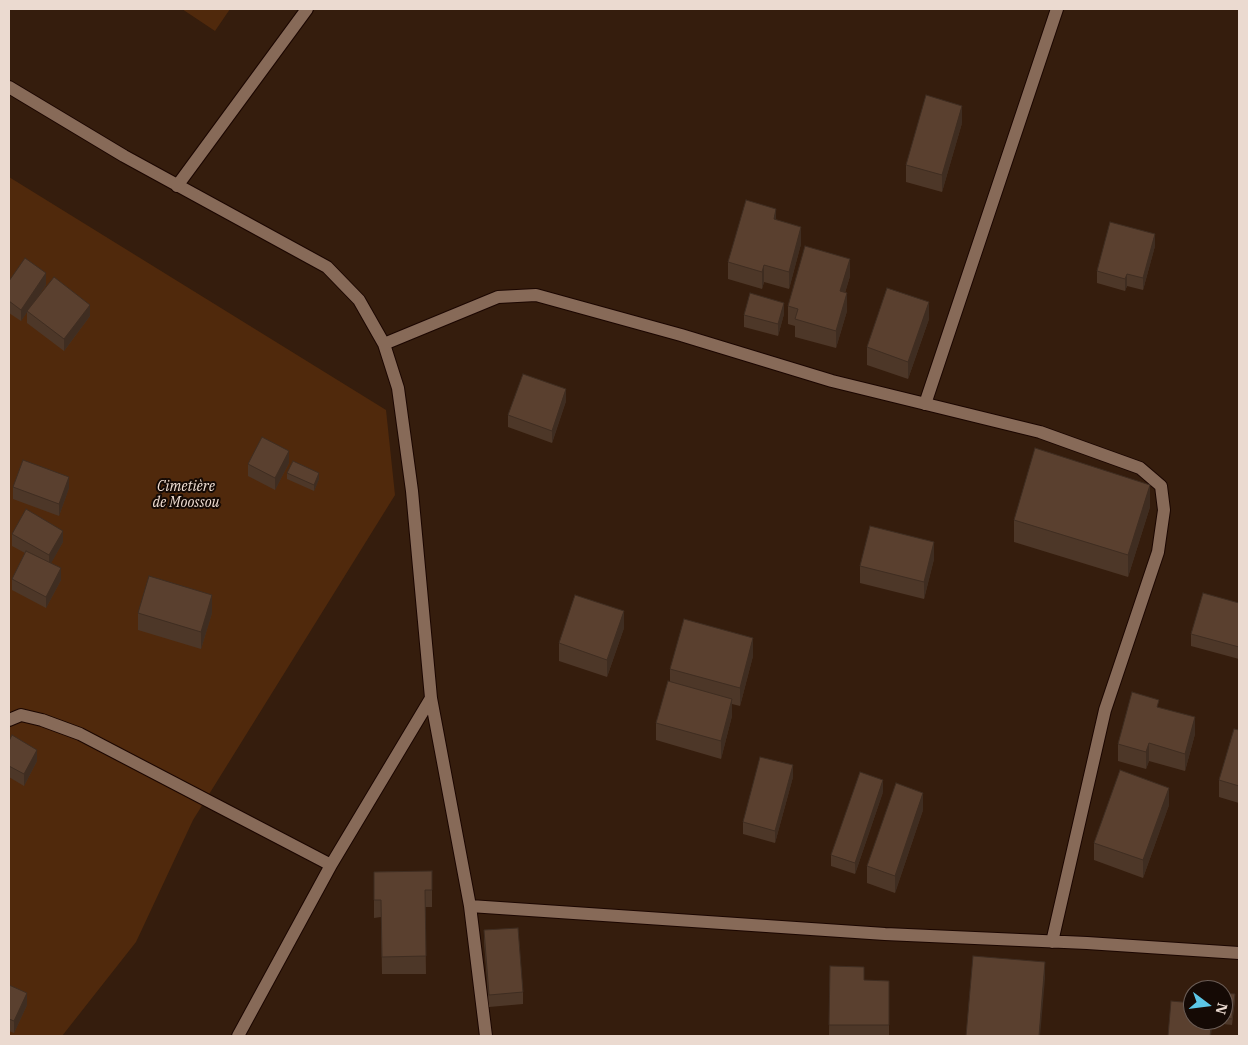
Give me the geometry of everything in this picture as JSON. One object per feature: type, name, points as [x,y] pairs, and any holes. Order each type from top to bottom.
[{"type":"street","points":[[177,186],[307,9]]},
{"type":"street","points":[[925,404],[1057,9]]},
{"type":"street","points":[[9,88],[177,186],[327,267],[358,300],[384,344],[398,388],[412,491],[431,698],[470,906],[486,1036]]},
{"type":"street","points":[[384,344],[498,297],[536,295],[681,335],[832,381],[1040,432],[1140,468],[1161,486],[1164,510],[1158,552],[1105,710],[1052,942]]},
{"type":"street","points":[[238,1036],[331,865],[431,698]]},
{"type":"street","points":[[9,720],[21,715],[42,720],[80,734],[331,865]]},
{"type":"street","points":[[470,906],[885,934],[1239,954]]},
{"type":"green space","points":[[182,9],[230,9],[215,31]]},
{"type":"green space","name":"Cimetière de Moossou","points":[[9,177],[386,410],[395,495],[193,820],[136,942],[62,1036],[9,1036]]},
{"type":"building","points":[[926,95],[962,106],[942,175],[906,165]]},
{"type":"building","points":[[746,200],[776,209],[774,219],[801,227],[789,272],[764,265],[762,272],[728,262]]},
{"type":"building","points":[[1110,222],[1155,234],[1143,278],[1127,274],[1125,279],[1097,271]]},
{"type":"building","points":[[805,246],[850,259],[840,291],[847,293],[836,331],[795,319],[798,309],[788,306]]},
{"type":"building","points":[[25,258],[46,273],[21,310],[9,301],[9,281]]},
{"type":"building","points":[[54,277],[90,305],[64,339],[27,311]]},
{"type":"building","points":[[887,288],[929,302],[908,362],[867,347]]},
{"type":"building","points":[[750,293],[784,303],[778,324],[744,315]]},
{"type":"building","points":[[523,374],[566,389],[552,431],[508,415]]},
{"type":"building","points":[[262,437],[289,451],[275,478],[248,464]]},
{"type":"building","points":[[1035,448],[1150,485],[1128,555],[1014,520]]},
{"type":"building","points":[[23,460],[69,477],[59,504],[13,487]]},
{"type":"building","points":[[293,461],[319,473],[314,485],[287,473]]},
{"type":"building","points":[[26,509],[63,531],[49,555],[12,534]]},
{"type":"building","points":[[870,526],[934,542],[924,582],[860,566]]},
{"type":"building","points":[[26,551],[61,568],[46,597],[12,579]]},
{"type":"building","points":[[149,576],[212,595],[201,632],[138,613]]},
{"type":"building","points":[[1203,593],[1239,603],[1239,647],[1191,634]]},
{"type":"building","points":[[575,595],[624,611],[607,660],[559,643]]},
{"type":"building","points":[[684,619],[753,638],[740,688],[670,669]]},
{"type":"building","points":[[668,681],[732,699],[721,741],[656,723]]},
{"type":"building","points":[[1132,692],[1159,700],[1157,707],[1195,717],[1185,754],[1149,743],[1146,752],[1118,744]]},
{"type":"building","points":[[1234,729],[1239,730],[1239,786],[1219,780]]},
{"type":"building","points":[[12,735],[37,750],[24,774],[9,766],[9,741]]},
{"type":"building","points":[[760,757],[793,765],[775,831],[743,822]]},
{"type":"building","points":[[1120,770],[1169,788],[1143,860],[1094,843]]},
{"type":"building","points":[[860,772],[883,780],[855,863],[831,855]]},
{"type":"building","points":[[896,783],[923,793],[895,876],[867,866]]},
{"type":"building","points":[[432,871],[432,890],[425,890],[426,956],[382,957],[381,900],[374,900],[374,872]]},
{"type":"building","points":[[518,928],[523,992],[489,995],[484,930]]},
{"type":"building","points":[[973,956],[1045,962],[1039,1036],[966,1036]]},
{"type":"building","points":[[830,966],[864,967],[864,980],[889,981],[889,1025],[829,1025]]},
{"type":"building","points":[[9,985],[27,993],[14,1021],[9,1019]]},
{"type":"building","points":[[1233,994],[1235,994],[1233,1011]]},
{"type":"building","points":[[1171,1001],[1183,1002],[1183,1030],[1211,1030],[1210,1036],[1168,1036]]}]
